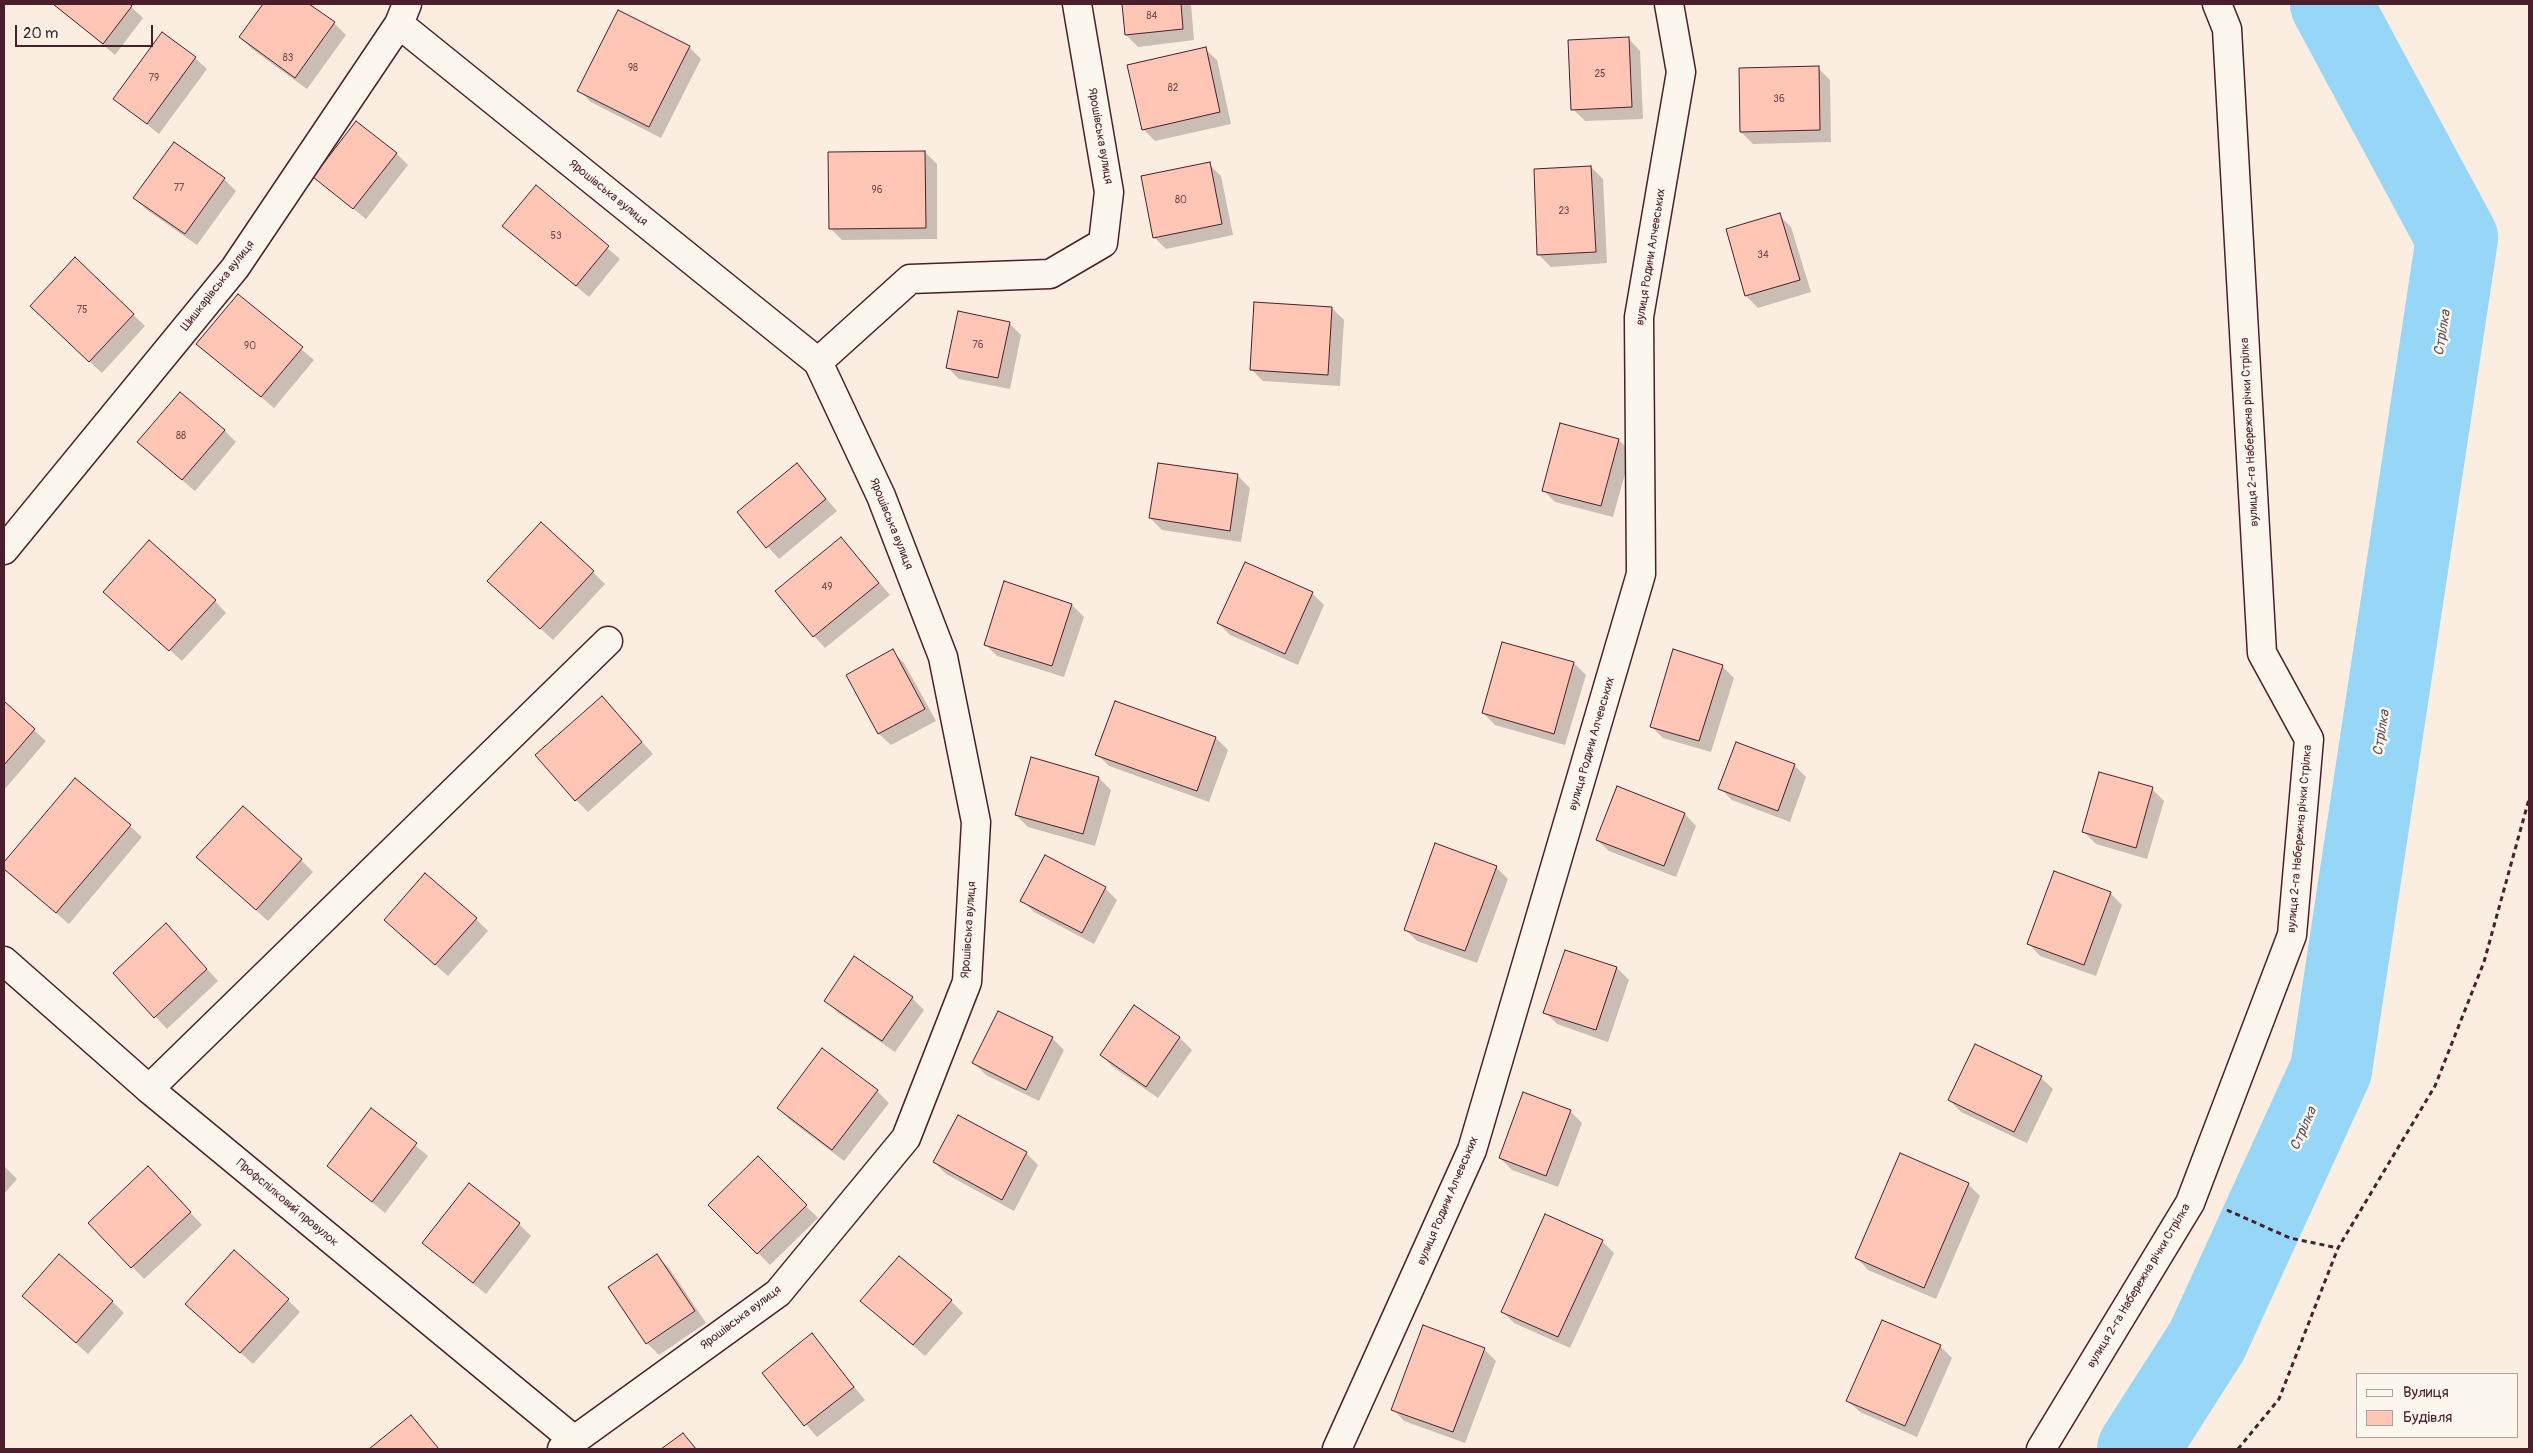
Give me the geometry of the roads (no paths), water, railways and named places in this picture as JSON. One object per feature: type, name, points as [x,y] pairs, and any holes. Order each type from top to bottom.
[{"type":"street","name":"Ярошівська вулиця","points":[[818,362],[910,279],[1050,274],[1103,243],[1109,192],[1078,4]]},
{"type":"street","name":"вулиця Родини Алчевських","points":[[1337,1449],[1472,1150],[1641,574],[1639,317],[1681,72],[1670,4]]},
{"type":"street","name":"вулиця 2-га Набережна річки Стрілка","points":[[2042,1449],[2190,1203],[2292,935],[2309,739],[2262,653],[2227,29],[2217,4]]},
{"type":"street","name":"Ярошівська вулиця","points":[[403,14],[818,362],[882,496],[943,657],[976,822],[967,982],[906,1138],[778,1293],[568,1445]]},
{"type":"street","name":"Шишкарівська вулиця","points":[[4,550],[235,268],[403,14]]},
{"type":"street","points":[[149,1089],[608,641]]},
{"type":"street","name":"Профспілковий провулок","points":[[4,961],[149,1089],[568,1445]]},
{"type":"waterway","name":"Стрілка","points":[[2138,1449],[2207,1341],[2331,1070],[2457,238],[2331,4]]}]
